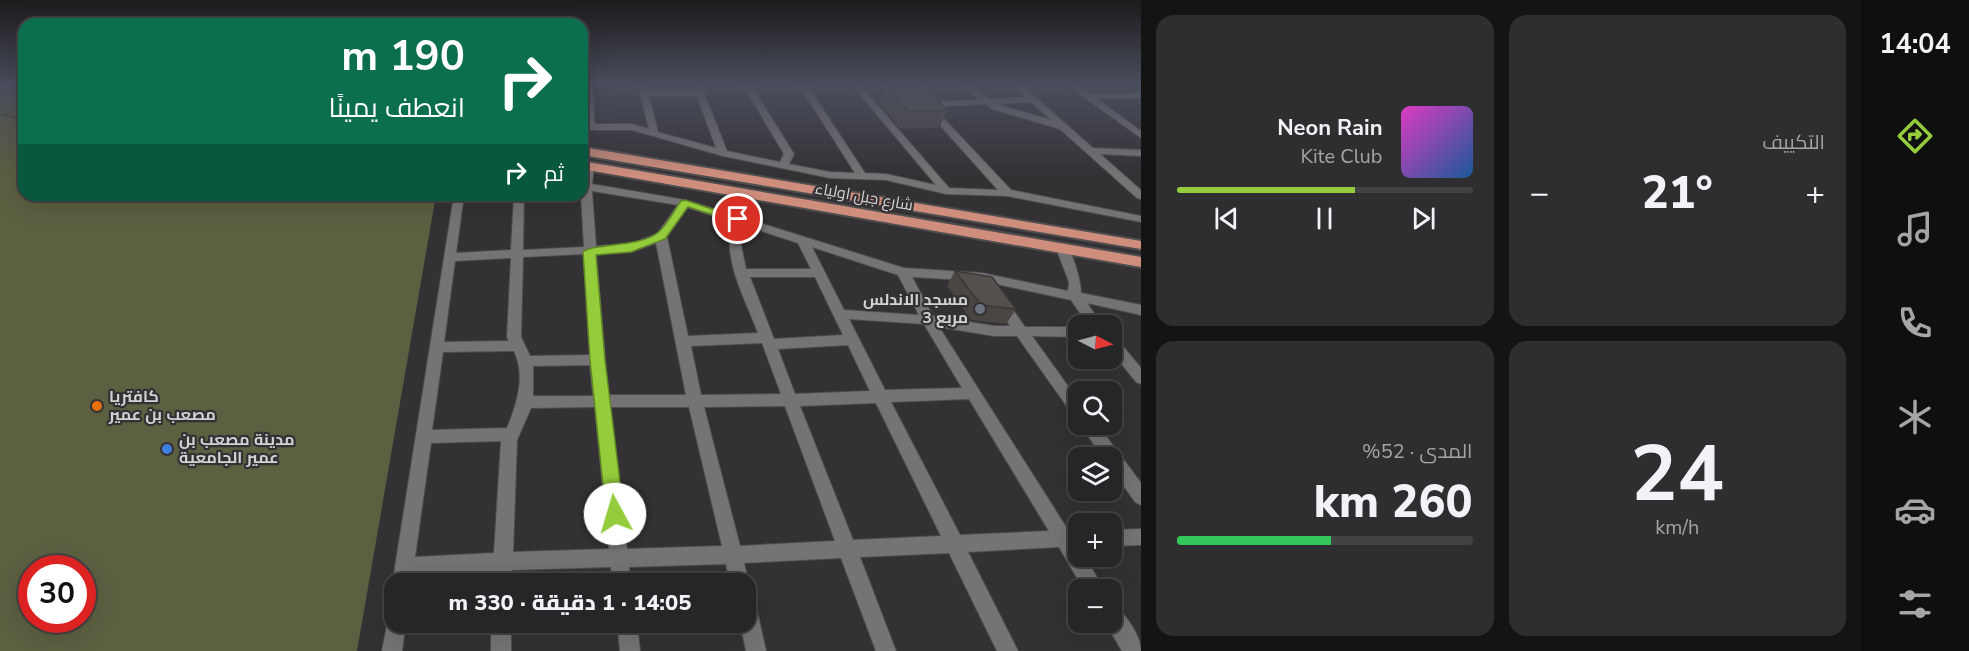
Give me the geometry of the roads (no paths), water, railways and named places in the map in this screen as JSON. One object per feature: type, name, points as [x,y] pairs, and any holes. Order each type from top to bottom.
[{"type":"highway","name":"شارع جبل اولياء","points":[[588,153],[1141,245]]},
{"type":"highway","name":"شارع جبل اولياء","points":[[588,167],[1141,262]]},
{"type":"street","points":[[650,115],[654,131]]},
{"type":"street","points":[[708,115],[723,153]]},
{"type":"street","points":[[765,115],[789,154],[783,165]]},
{"type":"street","points":[[823,115],[862,176]]},
{"type":"street","points":[[882,115],[946,191]]},
{"type":"street","points":[[938,115],[1008,193]]},
{"type":"street","points":[[1021,115],[1063,126]]},
{"type":"street","points":[[1051,115],[1141,196]]},
{"type":"street","points":[[1115,115],[1141,135]]},
{"type":"street","points":[[588,127],[617,126],[654,131],[723,153],[830,174],[886,177],[946,191],[1008,193],[1141,219]]},
{"type":"street","points":[[1090,151],[1141,153]]},
{"type":"street","points":[[588,187],[685,203],[903,272],[982,277],[1141,310]]},
{"type":"street","points":[[747,194],[738,219],[733,246],[850,550],[886,651]]},
{"type":"street","points":[[403,573],[458,201]]},
{"type":"street","points":[[502,573],[511,434],[526,402],[526,361],[523,352],[516,346],[514,338],[519,201]]},
{"type":"street","points":[[585,201],[597,360],[621,573]]},
{"type":"street","points":[[451,257],[589,252],[631,248],[661,237],[685,203]]},
{"type":"street","points":[[661,237],[695,400],[738,573]]},
{"type":"street","points":[[802,241],[854,340],[1008,651]]},
{"type":"street","points":[[1062,248],[1075,282],[1074,295],[1089,315]]},
{"type":"street","points":[[903,272],[928,320],[974,393],[1068,534]]},
{"type":"street","points":[[742,273],[819,273]]},
{"type":"street","points":[[982,277],[1068,397]]},
{"type":"street","points":[[840,314],[928,320],[970,328],[1021,332],[1068,332]]},
{"type":"street","points":[[683,341],[854,340]]},
{"type":"street","points":[[438,347],[516,346]]},
{"type":"street","points":[[1122,355],[1141,378]]},
{"type":"street","points":[[526,361],[597,360]]},
{"type":"street","points":[[526,402],[791,400],[974,393]]},
{"type":"street","points":[[425,437],[511,434]]},
{"type":"street","points":[[1096,435],[1141,497]]},
{"type":"street","points":[[1122,538],[1141,537]]},
{"type":"street","points":[[417,573],[503,561],[620,560],[1068,538]]},
{"type":"street","points":[[1122,632],[1134,651]]},
{"type":"street","points":[[392,651],[394,633]]},
{"type":"street","points":[[501,633],[501,651]]},
{"type":"street","points":[[628,633],[630,651]]},
{"type":"street","points":[[752,633],[756,651]]},
{"type":"place","name":"مسجد الاندلس مربع 3","points":[[980,309]]},
{"type":"place","name":"كافتريا مصعب بن عمير","points":[[97,406]]},
{"type":"place","name":"مدينة مصعب بن عمير الجامعية","points":[[167,449]]}]
